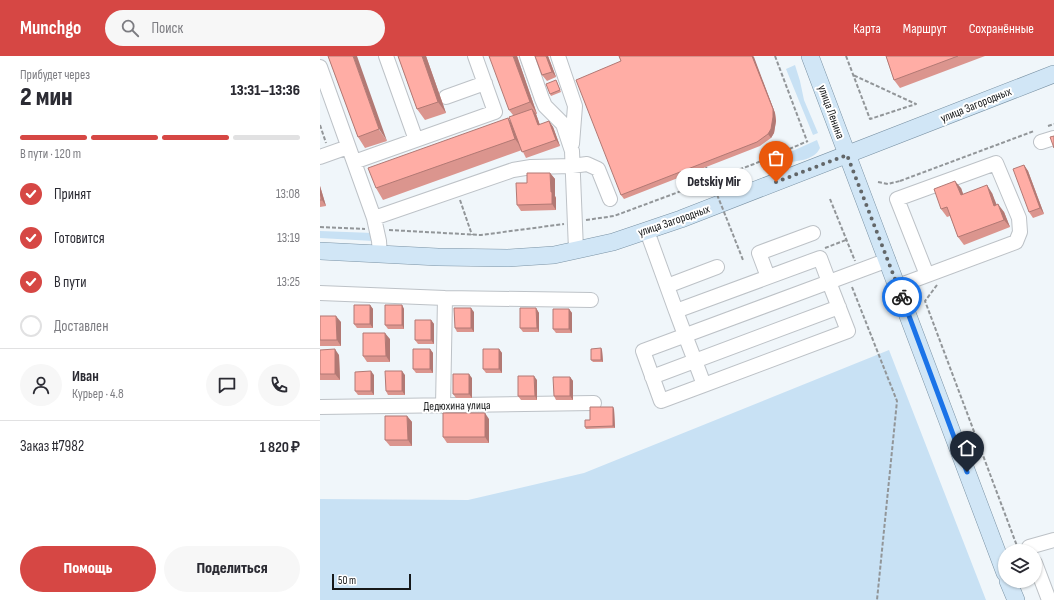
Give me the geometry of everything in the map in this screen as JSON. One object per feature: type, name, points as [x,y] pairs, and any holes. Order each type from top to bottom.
[{"type":"main road","name":"улица Ленина","points":[[810,56],[998,549]]},
{"type":"main road","name":"улица Загородных","points":[[320,251],[484,259],[530,257],[576,250],[613,242],[681,219],[1054,74]]},
{"type":"main road","points":[[1011,588],[1016,600]]},
{"type":"lane","points":[[386,56],[416,140]]},
{"type":"lane","points":[[354,162],[495,112],[475,56]]},
{"type":"lane","points":[[526,56],[542,99],[546,106],[563,124],[572,151]]},
{"type":"lane","points":[[558,56],[575,106],[572,166],[576,250]]},
{"type":"lane","points":[[320,67],[376,224],[380,255]]},
{"type":"lane","points":[[446,98],[485,83]]},
{"type":"lane","points":[[1040,136],[1050,132]]},
{"type":"lane","points":[[325,155],[348,147]]},
{"type":"lane","points":[[898,286],[1016,242],[1020,232],[1019,218],[996,162],[896,199],[932,273]]},
{"type":"lane","points":[[376,224],[456,190],[513,170],[531,167],[572,166],[586,164],[598,169],[610,199]]},
{"type":"lane","points":[[647,231],[704,385]]},
{"type":"lane","points":[[768,277],[759,253],[813,233]]},
{"type":"lane","points":[[676,311],[820,258],[830,282],[848,331],[661,401],[642,351],[830,282],[888,260]]},
{"type":"lane","points":[[667,286],[717,267]]},
{"type":"lane","points":[[320,293],[445,298],[591,300]]},
{"type":"lane","points":[[443,406],[445,298]]},
{"type":"lane","points":[[652,377],[839,307]]},
{"type":"lane","name":"Дедюхина улица","points":[[320,406],[443,406],[594,403]]},
{"type":"lane","points":[[1042,544],[1054,540]]},
{"type":"lane","points":[[1042,582],[1049,600]]},
{"type":"path","points":[[320,227],[376,224],[480,236],[614,216],[754,164],[808,141],[775,56]]},
{"type":"path","points":[[846,56],[853,75],[870,119],[916,104],[853,75]]},
{"type":"path","points":[[1050,132],[1054,124]]},
{"type":"path","points":[[320,125],[325,155]]},
{"type":"path","points":[[878,182],[888,184],[900,181],[1040,136]]},
{"type":"path","points":[[706,168],[743,260]]},
{"type":"path","points":[[456,190],[472,235]]},
{"type":"path","points":[[830,199],[853,273],[897,401],[877,600]]},
{"type":"path","points":[[932,273],[941,279],[925,301],[1022,544]]},
{"type":"shaded area","points":[[795,65],[804,100],[818,133],[813,135],[786,69]]},
{"type":"shaded area","points":[[817,140],[820,148],[812,157],[800,161],[774,162],[777,158]]},
{"type":"shaded area","points":[[320,231],[373,233],[373,241],[320,238]]},
{"type":"shaded area","points":[[889,350],[986,600],[320,600],[320,499],[468,500],[584,473]]},
{"type":"building","points":[[328,56],[353,56],[379,129],[358,137]]},
{"type":"building","points":[[398,56],[422,56],[438,102],[417,109]]},
{"type":"building","points":[[489,56],[513,56],[530,102],[509,110]]},
{"type":"building","points":[[535,56],[546,56],[552,72],[542,75]]},
{"type":"building","points":[[619,56],[752,56],[773,109],[771,129],[768,134],[757,142],[621,195],[576,80],[621,61]]},
{"type":"building","points":[[886,56],[958,56],[894,80]]},
{"type":"building","points":[[556,80],[560,90],[550,94],[546,84]]},
{"type":"building","points":[[532,109],[538,125],[549,121],[556,140],[522,152],[509,117]]},
{"type":"building","points":[[508,118],[515,139],[376,188],[368,168]]},
{"type":"building","points":[[1054,136],[1054,148],[1050,137]]},
{"type":"building","points":[[1024,165],[1040,208],[1029,212],[1013,169]]},
{"type":"building","points":[[527,173],[550,173],[552,204],[517,205],[516,183],[527,183]]},
{"type":"building","points":[[955,181],[961,195],[987,185],[994,206],[998,204],[1004,220],[958,237],[947,207],[941,209],[934,189]]},
{"type":"building","points":[[354,305],[370,305],[370,324],[354,324]]},
{"type":"building","points":[[385,305],[402,305],[402,325],[385,325]]},
{"type":"building","points":[[454,308],[471,308],[471,328],[455,328]]},
{"type":"building","points":[[520,308],[536,308],[537,328],[520,328]]},
{"type":"building","points":[[553,309],[569,309],[569,329],[553,329]]},
{"type":"building","points":[[320,316],[336,316],[337,340],[320,340]]},
{"type":"building","points":[[415,320],[431,320],[431,340],[415,340]]},
{"type":"building","points":[[363,333],[385,333],[386,356],[363,356]]},
{"type":"building","points":[[601,348],[601,360],[591,360],[591,349]]},
{"type":"building","points":[[335,349],[335,374],[320,374],[320,350]]},
{"type":"building","points":[[413,349],[430,349],[430,369],[413,369]]},
{"type":"building","points":[[483,349],[499,349],[499,369],[483,369]]},
{"type":"building","points":[[371,371],[371,391],[355,391],[355,372]]},
{"type":"building","points":[[385,371],[402,371],[402,391],[386,391]]},
{"type":"building","points":[[453,374],[469,374],[469,394],[453,394]]},
{"type":"building","points":[[518,376],[534,376],[535,396],[518,396]]},
{"type":"building","points":[[553,377],[570,377],[570,396],[554,396]]},
{"type":"building","points":[[590,407],[613,407],[613,426],[585,427],[585,420],[590,420]]},
{"type":"building","points":[[443,413],[485,413],[485,437],[443,437]]},
{"type":"building","points":[[385,416],[407,416],[408,440],[385,440]]},
{"type":"way so far","points":[[776,182],[847,155],[902,297]]},
{"type":"place","name":"Detskiy Mir","points":[[776,182]]},
{"type":"route","points":[[902,297],[967,472]]}]
